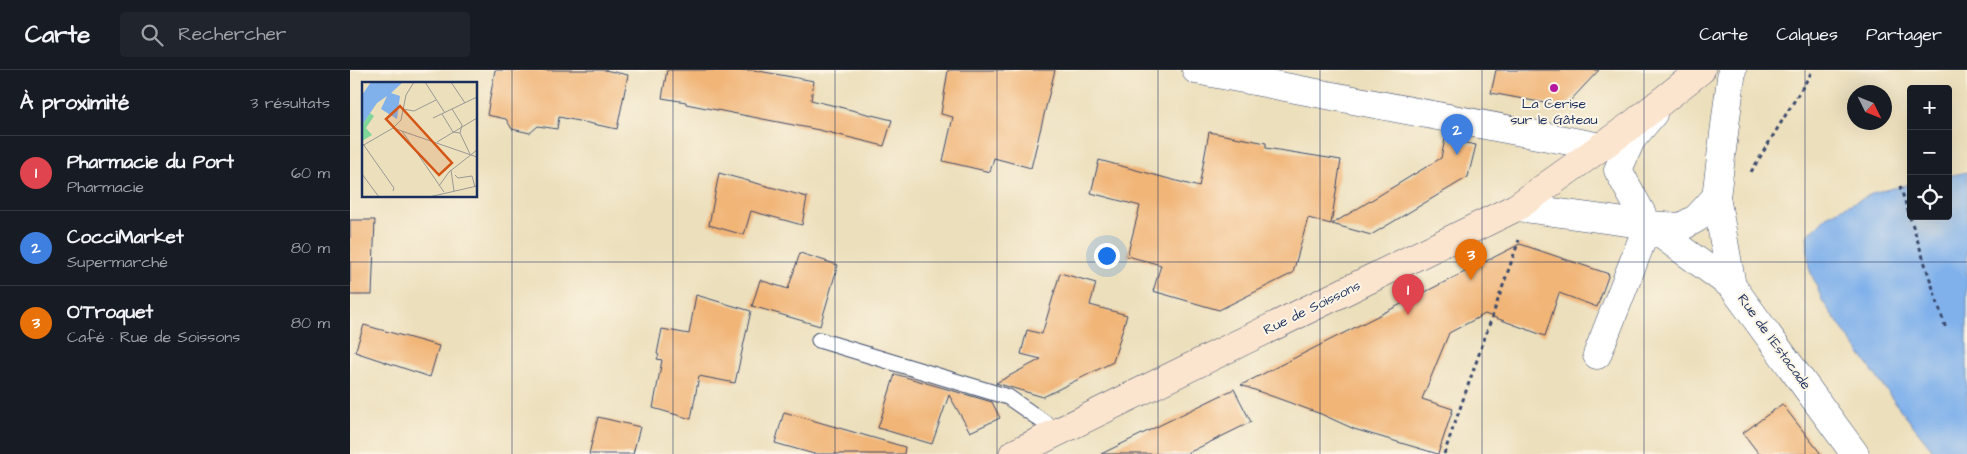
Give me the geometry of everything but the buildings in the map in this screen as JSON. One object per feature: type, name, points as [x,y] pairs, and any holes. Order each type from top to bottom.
[{"type":"main road","name":"Rue de Soissons","points":[[1014,454],[1524,208],[1701,70]]},
{"type":"street","points":[[1196,70],[1602,147]]},
{"type":"street","name":"Rue de l'Estacade","points":[[1732,70],[1716,198],[1732,286],[1855,454]]},
{"type":"street","points":[[1673,92],[1630,140],[1618,170],[1648,226],[1732,286]]},
{"type":"street","points":[[1524,208],[1648,226],[1681,227],[1697,218],[1716,198]]},
{"type":"street","points":[[1597,355],[1648,226]]},
{"type":"lane","points":[[819,340],[1008,397],[1058,432]]},
{"type":"path","points":[[1748,178],[1813,70]]},
{"type":"path","points":[[1900,186],[1946,329]]},
{"type":"path","points":[[1444,454],[1524,208]]},
{"type":"water","points":[[1967,172],[1967,454],[1936,454],[1899,408],[1823,302],[1809,268],[1807,236],[1828,215],[1876,192],[1907,185],[1907,220],[1952,220],[1952,175]]},
{"type":"place","name":"La Cerise sur le Gâteau","points":[[1554,88]]},
{"type":"place","name":"CocciMarket","points":[[1457,155]]},
{"type":"place","name":"O'Troquet","points":[[1471,280]]},
{"type":"place","name":"Pharmacie du Port","points":[[1408,315]]}]
